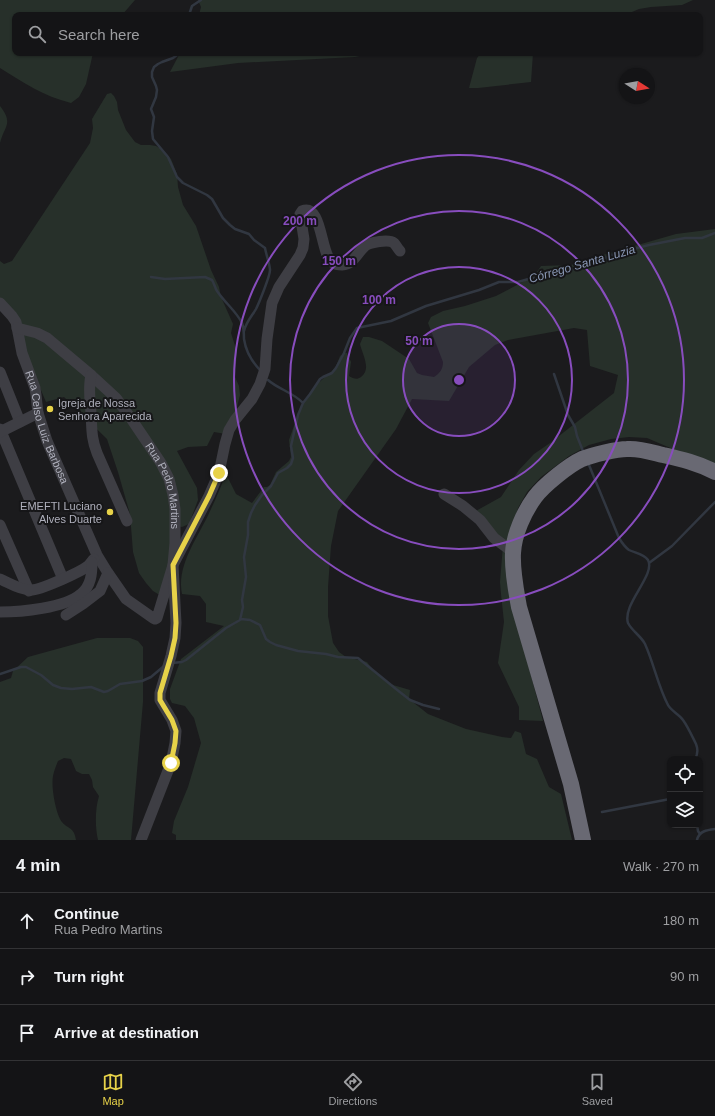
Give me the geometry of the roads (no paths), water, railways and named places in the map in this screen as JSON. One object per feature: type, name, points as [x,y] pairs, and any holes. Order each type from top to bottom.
[{"type":"highway","points":[[583,840],[571,784],[519,608],[514,580],[513,552],[518,530],[526,512],[536,496],[552,480],[582,459],[617,450],[641,449],[688,461],[715,472]]},
{"type":"street","points":[[173,565],[209,496],[221,466],[229,430],[252,399],[260,384],[265,369],[272,303],[279,287],[303,248],[304,239],[300,214],[302,211],[309,210],[318,221],[326,255],[334,264],[344,265],[350,263],[365,246],[370,243],[390,241],[394,243],[400,251]]},
{"type":"street","name":"Rua Celso Luiz Barbosa","points":[[0,303],[12,316],[17,328],[22,353],[33,382],[38,413],[47,441],[94,559],[108,573],[126,599],[156,619],[173,565]]},
{"type":"street","name":"Rua Pedro Martins","points":[[17,328],[37,333],[47,338],[116,398],[161,463],[169,479],[173,495],[175,509],[173,565],[176,623],[175,638],[160,693],[160,700],[172,720],[176,731],[175,743],[171,763],[141,840]]},
{"type":"street","points":[[0,372],[20,422]]},
{"type":"street","points":[[91,375],[89,393],[93,441],[127,521]]},
{"type":"street","points":[[38,413],[0,431],[63,579]]},
{"type":"street","points":[[444,494],[463,506],[480,520],[494,538],[513,552]]},
{"type":"street","points":[[0,525],[29,591]]},
{"type":"street","points":[[0,579],[29,591],[63,579],[88,566],[94,559]]},
{"type":"street","points":[[0,612],[22,612],[40,609],[75,598],[82,593],[90,580],[94,559]]},
{"type":"street","points":[[66,615],[100,591],[108,573]]},
{"type":"waterway","points":[[190,12],[192,6],[201,0]]},
{"type":"waterway","points":[[176,56],[158,64],[154,67],[152,72],[152,77],[157,90],[151,109],[154,117],[152,131],[153,139],[168,157],[177,177],[183,183],[207,195],[212,199],[223,218],[230,225],[235,229],[249,234],[254,240],[265,248],[270,273],[257,306],[244,331]]},
{"type":"waterway","name":"Córrego Santa Luzia","points":[[172,663],[186,660],[226,628],[240,620],[246,577],[244,557],[248,535],[248,522],[251,513],[262,495],[271,486],[278,473],[291,464],[293,458],[291,446],[298,415],[303,403],[320,379],[332,373],[336,368],[350,338],[357,328],[391,321],[426,306],[479,290],[499,282],[518,282],[532,278],[545,277],[618,253],[685,238],[702,238],[715,233]]},
{"type":"waterway","points":[[151,277],[165,279],[205,277],[212,280],[217,291],[242,323],[248,353],[252,361],[261,371]]},
{"type":"waterway","points":[[554,374],[568,415],[575,427],[583,451]]},
{"type":"waterway","points":[[268,380],[295,396],[303,403]]},
{"type":"waterway","points":[[589,465],[620,540],[629,550],[642,555],[648,560],[649,566],[644,582],[627,615],[628,623],[645,644],[661,690],[668,705],[687,726],[696,744],[696,756]]},
{"type":"waterway","points":[[649,563],[672,546],[715,502]]},
{"type":"waterway","points":[[241,619],[250,620],[260,625],[266,639],[276,645],[298,651],[338,657],[358,658],[410,700],[439,709]]},
{"type":"waterway","name":"Córrego Santa Luzia","points":[[0,674],[21,667],[26,667],[41,675],[53,685],[61,688],[72,689],[91,687],[104,692],[120,684],[142,681],[151,677],[164,666]]},
{"type":"waterway","points":[[602,812],[667,800]]},
{"type":"waterway","points":[[698,828],[700,834]]},
{"type":"waterway","points":[[697,840],[701,833],[715,829]]},
{"type":"place","name":"Igreja de Nossa Senhora Aparecida","points":[[50,409]]},
{"type":"place","name":"EMEFTI Luciano Alves Duarte","points":[[110,512]]}]
